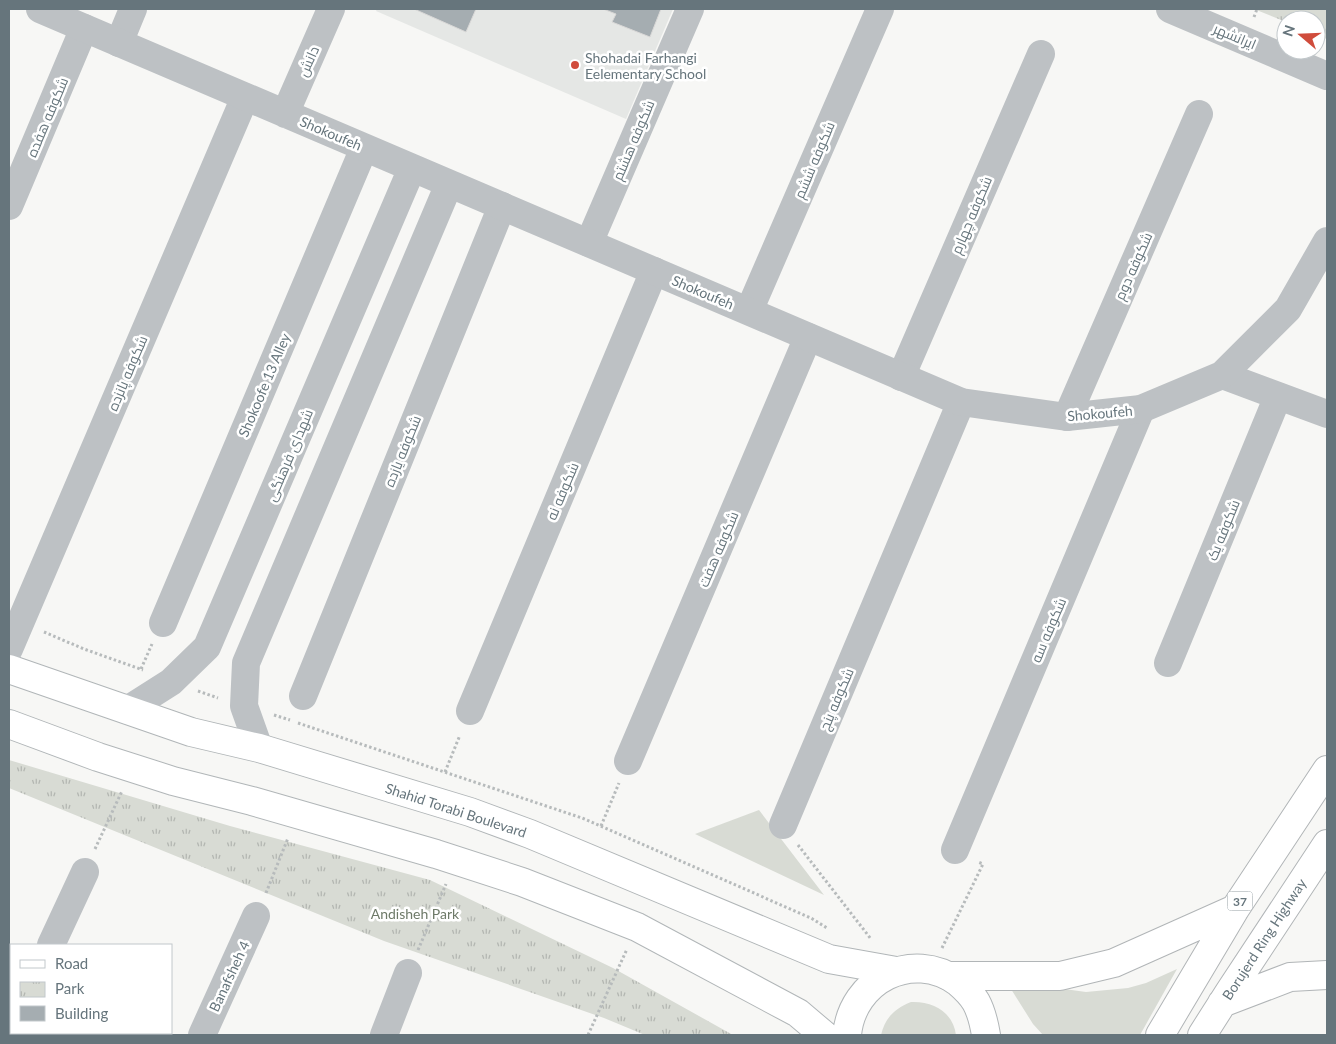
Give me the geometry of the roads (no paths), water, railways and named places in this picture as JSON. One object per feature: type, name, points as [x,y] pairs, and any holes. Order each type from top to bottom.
[{"type":"main road","name":"Shahid Torabi Boulevard","points":[[9,669],[191,732],[258,748],[470,812],[829,959],[896,971]]},
{"type":"main road","points":[[9,724],[173,781],[298,814],[436,854],[522,882],[637,927],[798,1013],[824,1035]]},
{"type":"main road","name":"37","points":[[1160,1035],[1235,910],[1327,770]]},
{"type":"main road","name":"Borujerd Ring Highway","points":[[1202,1035],[1327,844]]},
{"type":"main road","points":[[847,1035],[848,1023],[855,1006],[865,991],[879,979],[896,971],[910,968],[940,973],[1060,976],[1114,963],[1235,910]]},
{"type":"main road","points":[[940,973],[964,987],[976,1001],[983,1018],[986,1035]]},
{"type":"main road","points":[[1222,1003],[1290,977],[1327,976]]},
{"type":"street","name":"Shokoufeh","points":[[40,9],[961,402],[1067,417],[1142,409],[1222,375],[1288,309],[1327,241]]},
{"type":"street","points":[[119,43],[133,9]]},
{"type":"street","name":"دانش","points":[[285,114],[331,9]]},
{"type":"street","name":"شکوفه هشتم","points":[[589,243],[690,9]]},
{"type":"street","name":"شکوفه ششم","points":[[749,311],[880,9]]},
{"type":"street","name":"ایرانشهر","points":[[1170,9],[1327,76]]},
{"type":"street","name":"شکوفه هفده","points":[[9,206],[84,28]]},
{"type":"street","name":"شکوفه چهارم","points":[[901,377],[1041,54]]},
{"type":"street","name":"شکوفه پانزده","points":[[9,649],[246,97]]},
{"type":"street","name":"شکوفه دوم","points":[[1067,417],[1199,114]]},
{"type":"street","name":"Shokoofe 13 Alley","points":[[163,622],[364,148]]},
{"type":"street","name":"شهدای فرهنگی","points":[[127,710],[171,682],[207,647],[412,168]]},
{"type":"street","points":[[258,748],[244,706],[246,663],[449,184]]},
{"type":"street","name":"شکوفه یازده","points":[[302,696],[502,206]]},
{"type":"street","name":"شکوفه نه","points":[[470,711],[654,271]]},
{"type":"street","name":"شکوفه هفت","points":[[628,762],[808,337]]},
{"type":"street","points":[[1222,375],[1327,414]]},
{"type":"street","name":"شکوفه یک","points":[[1168,663],[1278,396]]},
{"type":"street","name":"شکوفه پنج","points":[[783,824],[961,402]]},
{"type":"street","name":"شکوفه سه","points":[[955,850],[1142,409]]},
{"type":"street","points":[[51,944],[85,872]]},
{"type":"street","name":"Banafsheh 4","points":[[202,1035],[256,916]]},
{"type":"street","points":[[384,1035],[408,973]]},
{"type":"place","name":"Shohadai Farhangi Eelementary School","points":[[575,65]]},
{"type":"park label","name":"Andisheh Park","points":[[415,913]]}]
